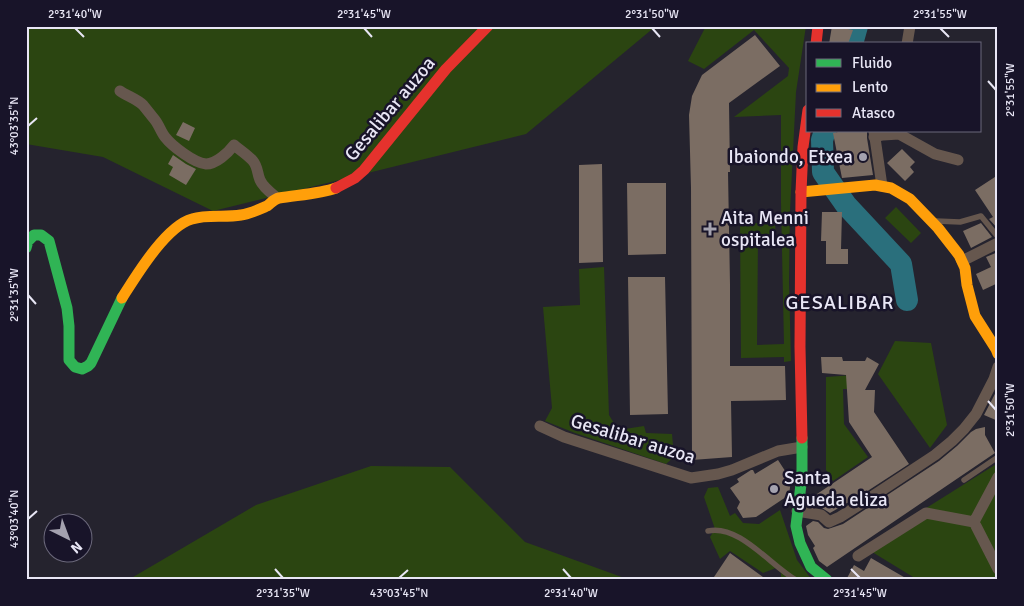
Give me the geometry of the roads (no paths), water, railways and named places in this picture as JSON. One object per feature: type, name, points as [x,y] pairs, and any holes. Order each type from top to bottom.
[{"type":"street","name":"Gesalibar auzoa","points":[[26,248],[28,241],[34,235],[41,235],[49,241],[66,308],[69,360],[75,367],[84,369],[90,366],[121,300],[140,270],[174,228],[185,221],[200,217],[242,215],[266,206],[277,198],[333,189],[355,178],[364,170],[446,68],[488,26]]},
{"type":"street","points":[[816,42],[818,26]]},
{"type":"street","points":[[907,42],[910,26]]},
{"type":"street","points":[[120,91],[144,106],[164,136],[175,148],[188,157],[206,164],[218,160],[234,146],[253,162],[257,168],[260,181],[277,198]]},
{"type":"street","points":[[806,125],[800,192],[802,476],[796,526],[800,543],[811,566],[827,580]]},
{"type":"street","points":[[882,186],[874,134],[899,134],[935,154],[958,160]]},
{"type":"street","points":[[800,192],[875,185],[891,188],[910,199],[959,255],[965,268],[967,285],[975,316],[998,354]]},
{"type":"street","points":[[962,261],[998,243]]},
{"type":"street","points":[[797,511],[821,515],[829,522],[840,517],[935,455],[964,429],[976,414],[998,367]]},
{"type":"street","name":"Gesalibar auzoa","points":[[540,426],[564,437],[691,478],[718,474],[778,451],[802,447]]},
{"type":"street","points":[[974,522],[998,477]]},
{"type":"street","points":[[858,556],[926,513],[974,522]]},
{"type":"street","points":[[974,522],[998,569]]},
{"type":"lane","points":[[931,221],[960,222],[981,216],[998,237]]},
{"type":"lane","points":[[964,480],[998,457]]},
{"type":"lane","points":[[708,531],[715,529],[735,535],[796,580]]},
{"type":"waterway","points":[[853,42],[857,26]]},
{"type":"waterway","points":[[825,132],[822,140],[823,172],[846,205],[901,264],[907,300]]},
{"type":"place","name":"Ibaiondo, Etxea","points":[[863,157]]},
{"type":"place","name":"Aita Menni ospitalea","points":[[710,229]]},
{"type":"place","name":"Santa Agueda eliza","points":[[774,489]]},
{"type":"district","name":"GESALIBAR","points":[[840,302]]}]
